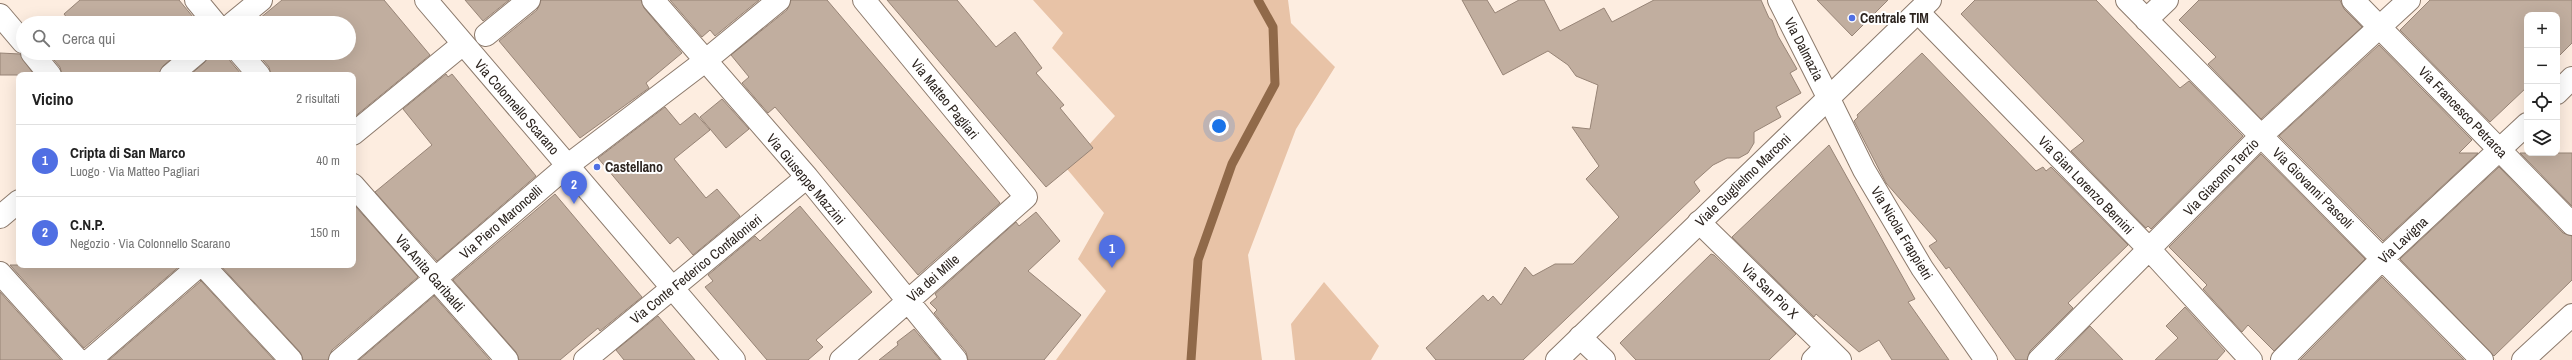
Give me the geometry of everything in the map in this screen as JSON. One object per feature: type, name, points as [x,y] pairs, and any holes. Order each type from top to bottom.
[{"type":"street","points":[[0,9],[10,0]]},
{"type":"street","points":[[196,0],[209,16]]},
{"type":"street","points":[[242,16],[261,0]]},
{"type":"street","name":"Via Colonnello Scarano","points":[[426,0],[734,360]]},
{"type":"street","points":[[486,35],[529,0]]},
{"type":"street","name":"Via Giuseppe Mazzini","points":[[653,0],[807,177],[956,360]]},
{"type":"street","name":"Via Piero Maroncelli","points":[[340,360],[567,166],[705,61],[779,0]]},
{"type":"street","name":"Via Matteo Pagliari","points":[[864,0],[1026,197]]},
{"type":"street","name":"Via Dalmazia","points":[[1779,0],[1828,99]]},
{"type":"street","name":"Via Giovanni Pascoli","points":[[2127,0],[2482,360]]},
{"type":"street","points":[[2146,20],[2167,0]]},
{"type":"street","name":"Via Francesco Petrarca","points":[[2353,0],[2572,224]]},
{"type":"street","name":"Via Giacomo Terzio","points":[[2039,360],[2150,250],[2261,136],[2409,0]]},
{"type":"street","name":"Viale Guglielmo Marconi","points":[[1557,360],[1924,6]]},
{"type":"street","name":"Via Gian Lorenzo Bernini","points":[[1924,6],[2251,360]]},
{"type":"street","points":[[0,14],[16,33]]},
{"type":"street","points":[[356,132],[463,44]]},
{"type":"street","points":[[38,60],[48,72]]},
{"type":"street","points":[[175,72],[189,60]]},
{"type":"street","points":[[246,60],[256,72]]},
{"type":"street","points":[[2560,90],[2572,78]]},
{"type":"street","name":"Via Nicola Frappietri","points":[[1828,99],[1864,170],[1922,268],[1986,360]]},
{"type":"street","name":"Via Lavigna","points":[[2282,360],[2382,259],[2500,151],[2524,127]]},
{"type":"street","name":"Via Conte Federico Confalonieri","points":[[585,360],[807,177]]},
{"type":"street","name":"Via Anita Garibaldi","points":[[356,188],[508,360]]},
{"type":"street","name":"Via dei Mille","points":[[841,360],[1026,197]]},
{"type":"street","points":[[0,217],[16,204]]},
{"type":"street","name":"Via San Pio X","points":[[1699,222],[1826,356]]},
{"type":"street","points":[[90,360],[197,268]]},
{"type":"street","points":[[204,268],[290,360]]},
{"type":"street","points":[[0,273],[78,360]]},
{"type":"street","points":[[2523,360],[2572,315]]},
{"type":"street","points":[[1580,337],[1604,360]]},
{"type":"shaded area","points":[[1033,0],[1288,0],[1291,23],[1335,67],[1296,129],[1248,255],[1262,360],[1056,360],[1106,291],[1078,259],[1104,213],[1067,169],[1115,116],[1052,48],[1063,33]]},
{"type":"shaded area","points":[[1324,282],[1379,346],[1371,360],[1295,360],[1291,324]]},
{"type":"building","points":[[80,0],[179,0],[192,16],[66,16],[64,14]]},
{"type":"building","points":[[282,0],[384,0],[430,55],[356,116],[356,72],[270,72],[269,67],[263,60],[356,60],[356,16],[263,16]]},
{"type":"building","points":[[465,0],[509,0],[483,21]]},
{"type":"building","points":[[541,0],[641,0],[644,8],[682,53],[646,83],[649,88],[580,138],[499,41],[537,10]]},
{"type":"building","points":[[670,0],[759,0],[715,36],[710,30],[702,37]]},
{"type":"building","points":[[791,0],[827,0],[1000,203],[918,275],[775,107],[768,113],[742,83],[749,77],[731,55],[787,10]]},
{"type":"building","points":[[887,0],[957,0],[996,47],[1015,32],[1042,68],[1036,73],[1064,105],[1060,108],[1093,148],[1046,187]]},
{"type":"building","points":[[1462,0],[1487,0],[1495,13],[1519,0],[1544,0],[1560,31],[1604,8],[1612,22],[1654,0],[1761,0],[1769,18],[1772,20],[1778,36],[1797,69],[1790,73],[1801,93],[1776,107],[1781,117],[1754,132],[1754,143],[1748,153],[1739,158],[1727,158],[1713,165],[1694,182],[1700,191],[1523,360],[1436,360],[1426,348],[1483,295],[1488,301],[1493,296],[1501,305],[1525,267],[1533,276],[1555,264],[1573,264],[1619,217],[1586,179],[1599,166],[1572,127],[1590,129],[1598,85],[1576,76],[1568,65],[1548,51],[1503,75]]},
{"type":"building","name":"Centrale TIM","points":[[1817,0],[1888,0],[1852,36]]},
{"type":"building","points":[[1975,0],[2096,0],[2180,88],[2189,81],[2243,136],[2151,229],[2148,226],[2146,228],[2071,151],[2084,141],[1961,14]]},
{"type":"building","points":[[2199,0],[2340,0],[2344,9],[2362,27],[2261,119],[2208,64],[2216,57],[2179,20]]},
{"type":"building","points":[[2430,0],[2572,0],[2572,43],[2560,55],[2560,12],[2524,12],[2524,90],[2490,122],[2400,30]]},
{"type":"building","points":[[2379,45],[2472,140],[2459,153],[2478,153],[2383,241],[2279,136]]},
{"type":"building","points":[[0,53],[16,54],[16,60],[24,60],[32,72],[16,72],[16,75],[0,75]]},
{"type":"building","points":[[1922,53],[2036,171],[2043,167],[2046,171],[2051,167],[2128,245],[2068,303],[2073,308],[2030,351],[2027,360],[2016,360],[1949,267],[1946,269],[1929,246],[1937,241],[1886,183],[1854,121],[1858,117],[1857,115]]},
{"type":"building","points":[[54,60],[170,60],[163,66],[160,72],[61,72],[60,67]]},
{"type":"building","points":[[206,60],[230,60],[239,72],[193,72]]},
{"type":"building","points":[[446,74],[448,77],[452,74],[536,176],[437,261],[375,192],[432,145],[403,109]]},
{"type":"building","points":[[722,99],[749,129],[726,148],[700,117]]},
{"type":"building","points":[[665,107],[680,125],[695,113],[710,130],[674,159],[706,198],[717,189],[740,216],[693,255],[678,237],[670,244],[598,158]]},
{"type":"building","points":[[1829,145],[1915,299],[1908,302],[1949,360],[1892,360],[1879,340],[1859,352],[1816,314],[1814,317],[1732,237]]},
{"type":"building","points":[[2520,153],[2524,153],[2524,156],[2560,156],[2560,153],[2572,153],[2572,206]]},
{"type":"building","points":[[2261,154],[2365,259],[2274,351],[2248,325],[2242,332],[2203,289],[2207,285],[2169,247]]},
{"type":"building","points":[[2499,167],[2563,233],[2572,236],[2572,280],[2494,356],[2400,259]]},
{"type":"building","points":[[555,194],[642,297],[600,331],[598,328],[560,360],[519,360],[516,352],[453,280]]},
{"type":"building","points":[[800,206],[872,292],[816,340],[823,347],[808,360],[767,360],[705,287],[713,281],[708,275],[755,236],[760,241]]},
{"type":"building","points":[[356,207],[418,277],[332,350],[328,360],[303,360],[300,352],[223,268],[356,268]]},
{"type":"building","points":[[1036,212],[1060,241],[1028,271],[1081,315],[1044,360],[968,360],[966,352],[934,313],[937,310],[930,303],[937,297],[935,294],[1016,222],[1019,226]]},
{"type":"building","points":[[1711,254],[1714,255],[1796,334],[1769,360],[1636,360],[1620,343]]},
{"type":"building","points":[[10,265],[16,265],[16,268],[177,268],[84,348]]},
{"type":"building","points":[[2382,277],[2464,360],[2300,360]]},
{"type":"building","points":[[201,281],[274,360],[109,360]]},
{"type":"building","points":[[0,292],[61,360],[0,360]]},
{"type":"building","points":[[434,296],[490,360],[359,360]]},
{"type":"building","points":[[2185,307],[2225,351],[2217,360],[2155,360],[2178,338],[2166,326]]},
{"type":"building","points":[[658,316],[695,360],[624,360],[616,350]]},
{"type":"building","points":[[2090,326],[2123,360],[2057,360]]},
{"type":"building","points":[[914,329],[940,360],[879,360],[898,345],[897,342]]},
{"type":"waterway","points":[[1191,360],[1198,260],[1232,164],[1275,84],[1273,27],[1258,0]]},
{"type":"place","name":"Centrale TIM","points":[[1852,18]]},
{"type":"place","name":"Castellano","points":[[597,167]]},
{"type":"place","name":"C.N.P.","points":[[574,204]]},
{"type":"place","name":"Cripta di San Marco","points":[[1112,268]]}]
